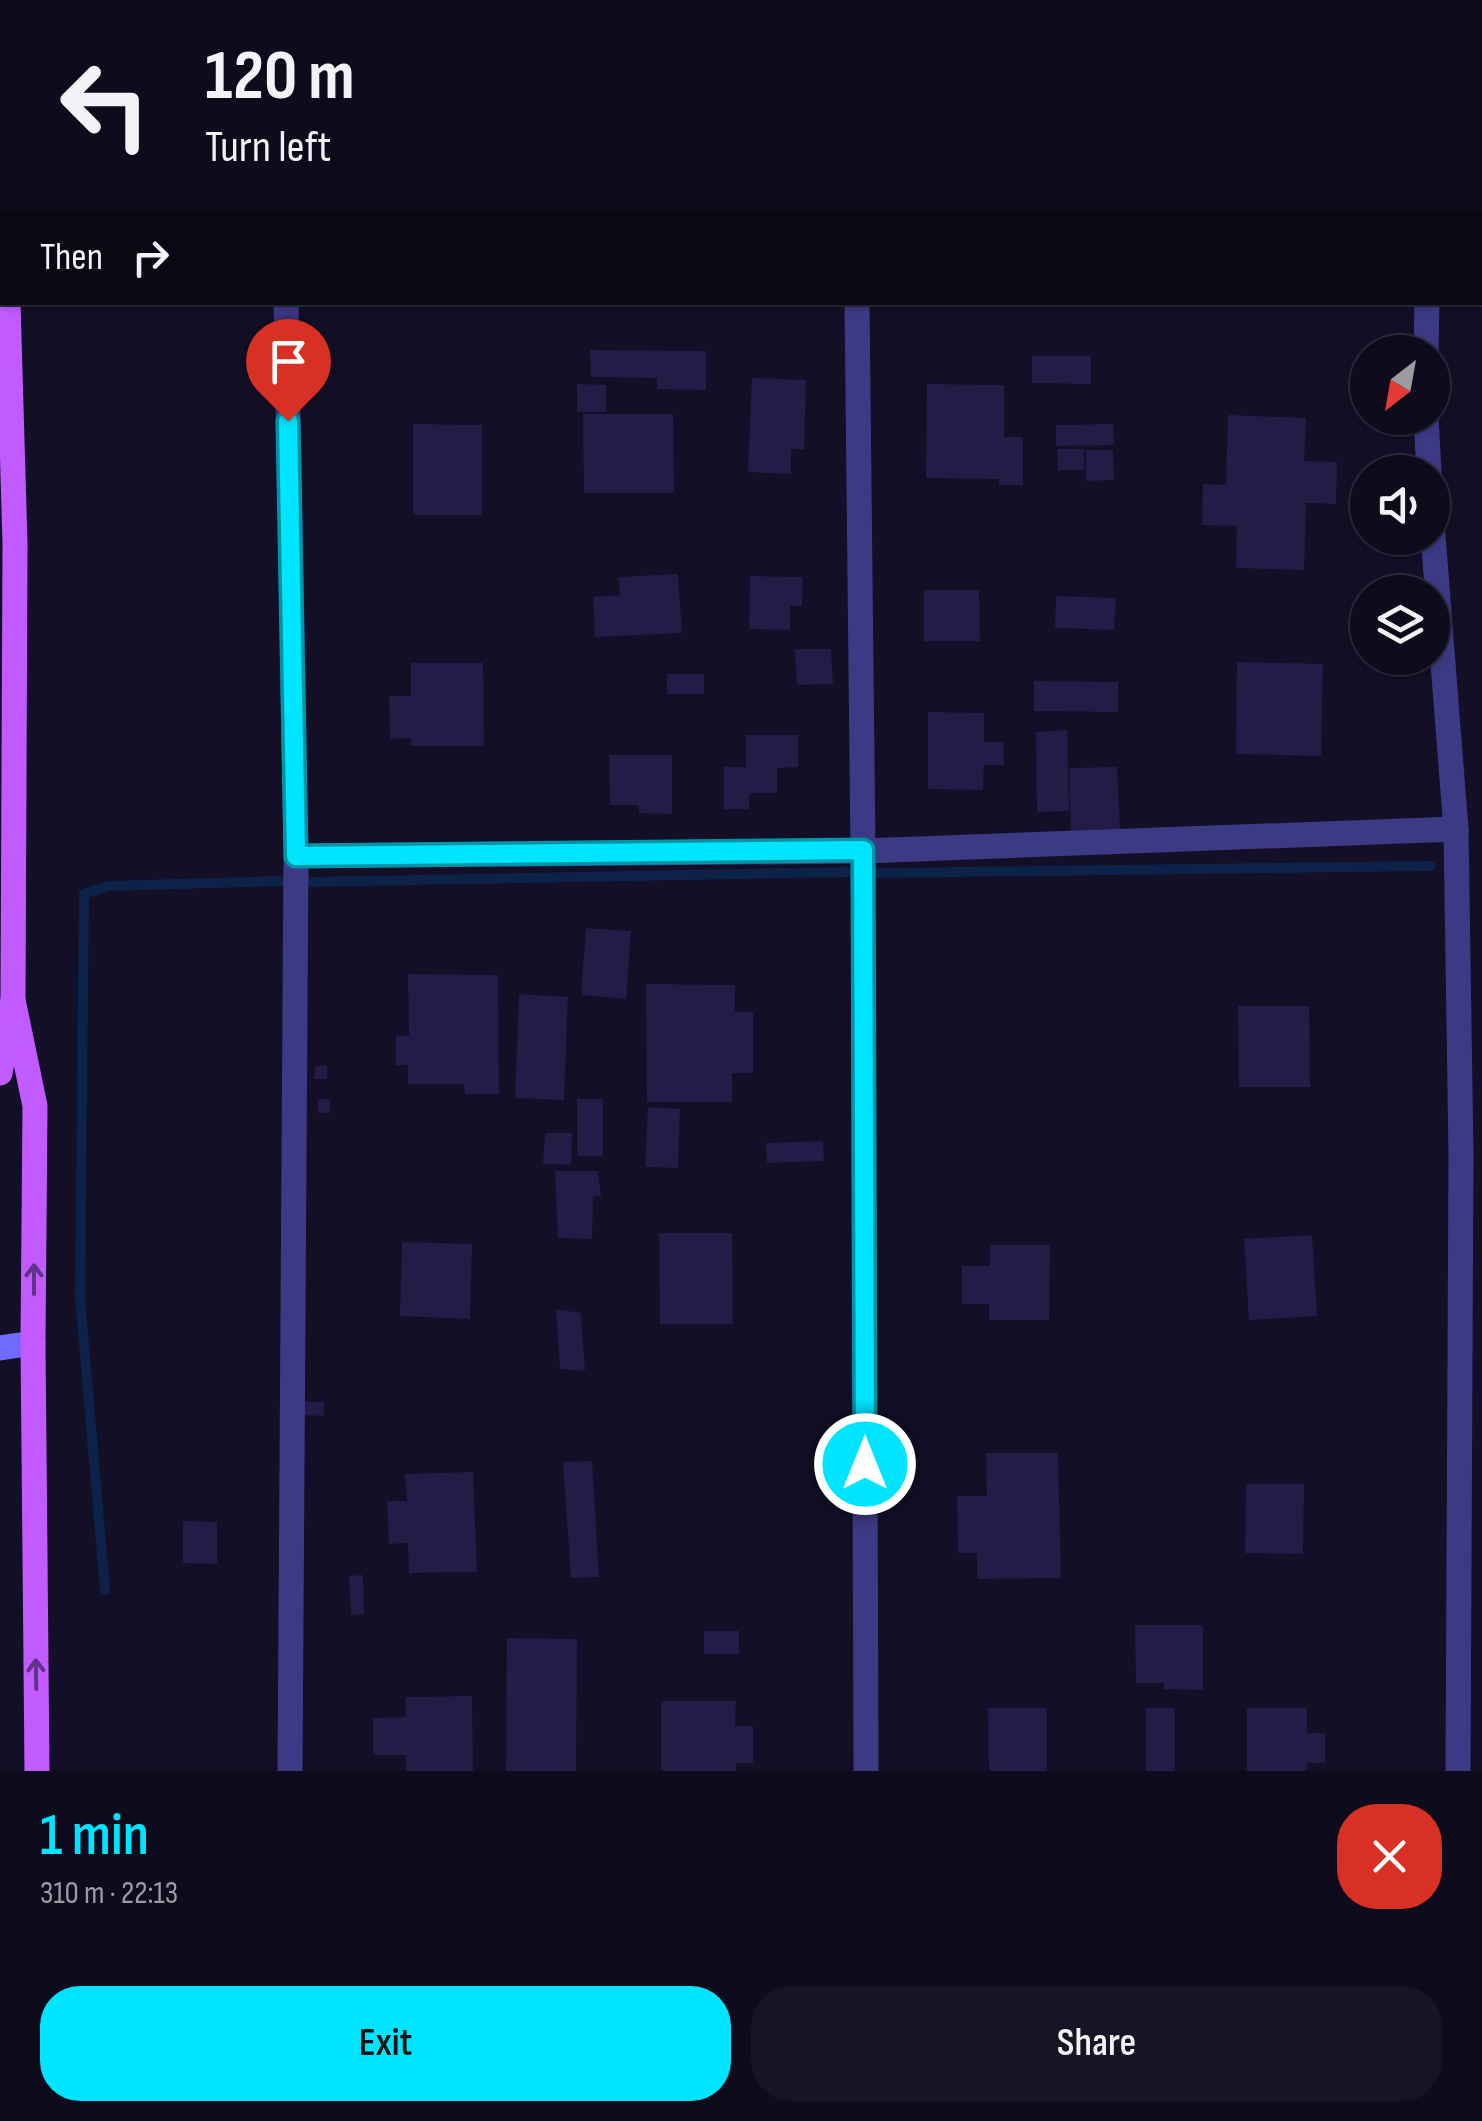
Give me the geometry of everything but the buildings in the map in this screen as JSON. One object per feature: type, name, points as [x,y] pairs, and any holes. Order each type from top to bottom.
[{"type":"main road","points":[[0,1072],[13,1000],[15,544],[8,305]]},
{"type":"main road","points":[[13,1000],[35,1106],[37,1771]]},
{"type":"main road","points":[[0,1348],[33,1343]]},
{"type":"street","points":[[286,305],[296,856],[290,1771]]},
{"type":"street","points":[[857,305],[866,1771]]},
{"type":"street","points":[[1426,305],[1426,335]]},
{"type":"street","points":[[1435,555],[1456,829],[1472,1154],[1458,1771]]},
{"type":"street","points":[[296,856],[863,850],[1456,829]]},
{"type":"waterway","points":[[876,873],[1431,866]]},
{"type":"waterway","points":[[307,882],[848,872]]},
{"type":"waterway","points":[[105,1590],[80,1297],[84,894],[108,886],[281,881]]},
{"type":"route","points":[[288,421],[296,856],[863,850],[865,1464]]}]
